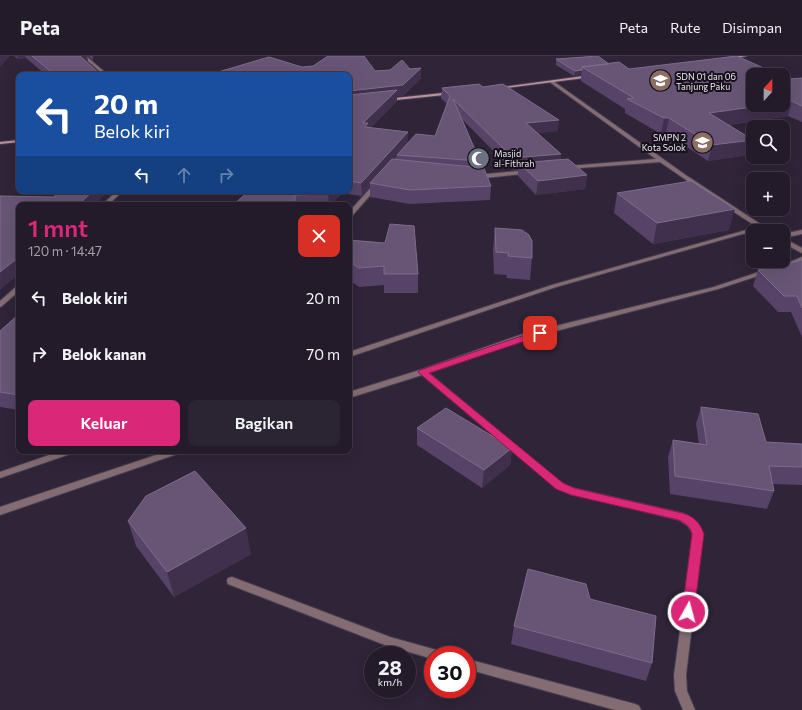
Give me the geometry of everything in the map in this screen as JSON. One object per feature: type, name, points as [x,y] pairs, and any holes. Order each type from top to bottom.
[{"type":"street","points":[[84,56],[103,72]]},
{"type":"street","points":[[720,60],[745,56]]},
{"type":"street","points":[[489,89],[598,76]]},
{"type":"street","points":[[552,82],[638,142],[661,160],[757,224]]},
{"type":"street","points":[[380,101],[458,92]]},
{"type":"street","points":[[0,143],[16,141]]},
{"type":"street","points":[[561,169],[661,160]]},
{"type":"street","points":[[472,177],[538,171]]},
{"type":"street","points":[[352,213],[380,180]]},
{"type":"street","points":[[108,202],[117,194]]},
{"type":"street","points":[[790,235],[802,232]]},
{"type":"street","points":[[352,354],[554,286],[746,234]]},
{"type":"street","points":[[790,244],[802,251]]},
{"type":"street","points":[[352,394],[423,372],[526,336],[716,288],[802,260]]},
{"type":"street","points":[[0,305],[16,290]]},
{"type":"street","points":[[423,372],[560,486],[571,491],[682,517],[690,521],[696,527],[698,534],[680,675],[681,691],[689,710]]},
{"type":"street","points":[[0,475],[61,454]]},
{"type":"street","points":[[0,512],[168,454]]},
{"type":"street","points":[[232,581],[389,642],[424,652]]},
{"type":"street","points":[[476,666],[634,710]]},
{"type":"building","points":[[32,56],[80,56],[98,72],[51,72]]},
{"type":"building","points":[[328,56],[364,56],[375,71],[390,70],[402,60],[410,69],[421,68],[403,85],[352,91],[352,72],[218,72],[269,57],[302,67],[313,66]]},
{"type":"building","points":[[598,56],[609,64],[582,67],[582,70],[575,71],[556,59]]},
{"type":"building","points":[[737,56],[764,68],[746,68],[746,108],[709,113],[746,136],[746,141],[712,145],[669,118],[664,118],[627,99],[634,98],[582,67],[619,62],[629,69]]},
{"type":"building","points":[[802,78],[802,106],[790,101],[790,79]]},
{"type":"building","points":[[479,84],[483,87],[503,84],[559,120],[526,123],[561,154],[513,158],[453,99],[480,161],[397,155],[416,134],[435,136],[450,96],[442,88]]},
{"type":"building","points":[[397,90],[363,123],[368,123],[365,127],[408,132],[361,183],[352,182],[352,95]]},
{"type":"building","points":[[392,159],[473,167],[483,166],[491,186],[410,190],[370,183]]},
{"type":"building","points":[[568,159],[587,175],[538,181],[519,163]]},
{"type":"building","points":[[691,181],[735,209],[657,223],[617,193]]},
{"type":"building","points":[[55,194],[90,194],[81,202],[16,202],[16,259],[0,272],[0,196],[55,197]]},
{"type":"building","points":[[246,194],[328,194],[295,195],[295,202],[236,202]]},
{"type":"building","points":[[390,224],[414,226],[418,274],[384,274],[384,266],[359,268],[352,263],[352,240],[385,243]]},
{"type":"building","points":[[495,228],[522,230],[529,235],[532,241],[532,258],[508,256],[509,253],[496,252]]},
{"type":"building","points":[[802,260],[802,308],[797,296],[784,296],[758,270],[768,268],[790,268],[790,262]]},
{"type":"building","points":[[16,317],[16,395],[0,392],[0,331]]},
{"type":"building","points":[[701,407],[758,414],[766,442],[802,444],[802,467],[769,466],[774,491],[675,476],[673,440],[707,445]]},
{"type":"building","points":[[446,408],[512,448],[484,470],[417,428]]},
{"type":"building","points":[[195,471],[246,528],[167,572],[128,521],[146,496]]},
{"type":"building","points":[[528,569],[586,584],[590,599],[656,616],[652,663],[514,626]]},
{"type":"place","name":"SDN 01 dan 06 Tanjung Paku","points":[[661,81]]},
{"type":"place","name":"SMPN 2 Kota Solok","points":[[702,142]]},
{"type":"place","name":"Masjid al-Fithrah","points":[[478,158]]},
{"type":"route","points":[[540,333],[526,336],[423,372],[482,420],[537,469],[560,486],[571,491],[682,517],[690,521],[696,527],[698,534],[688,612]]}]
